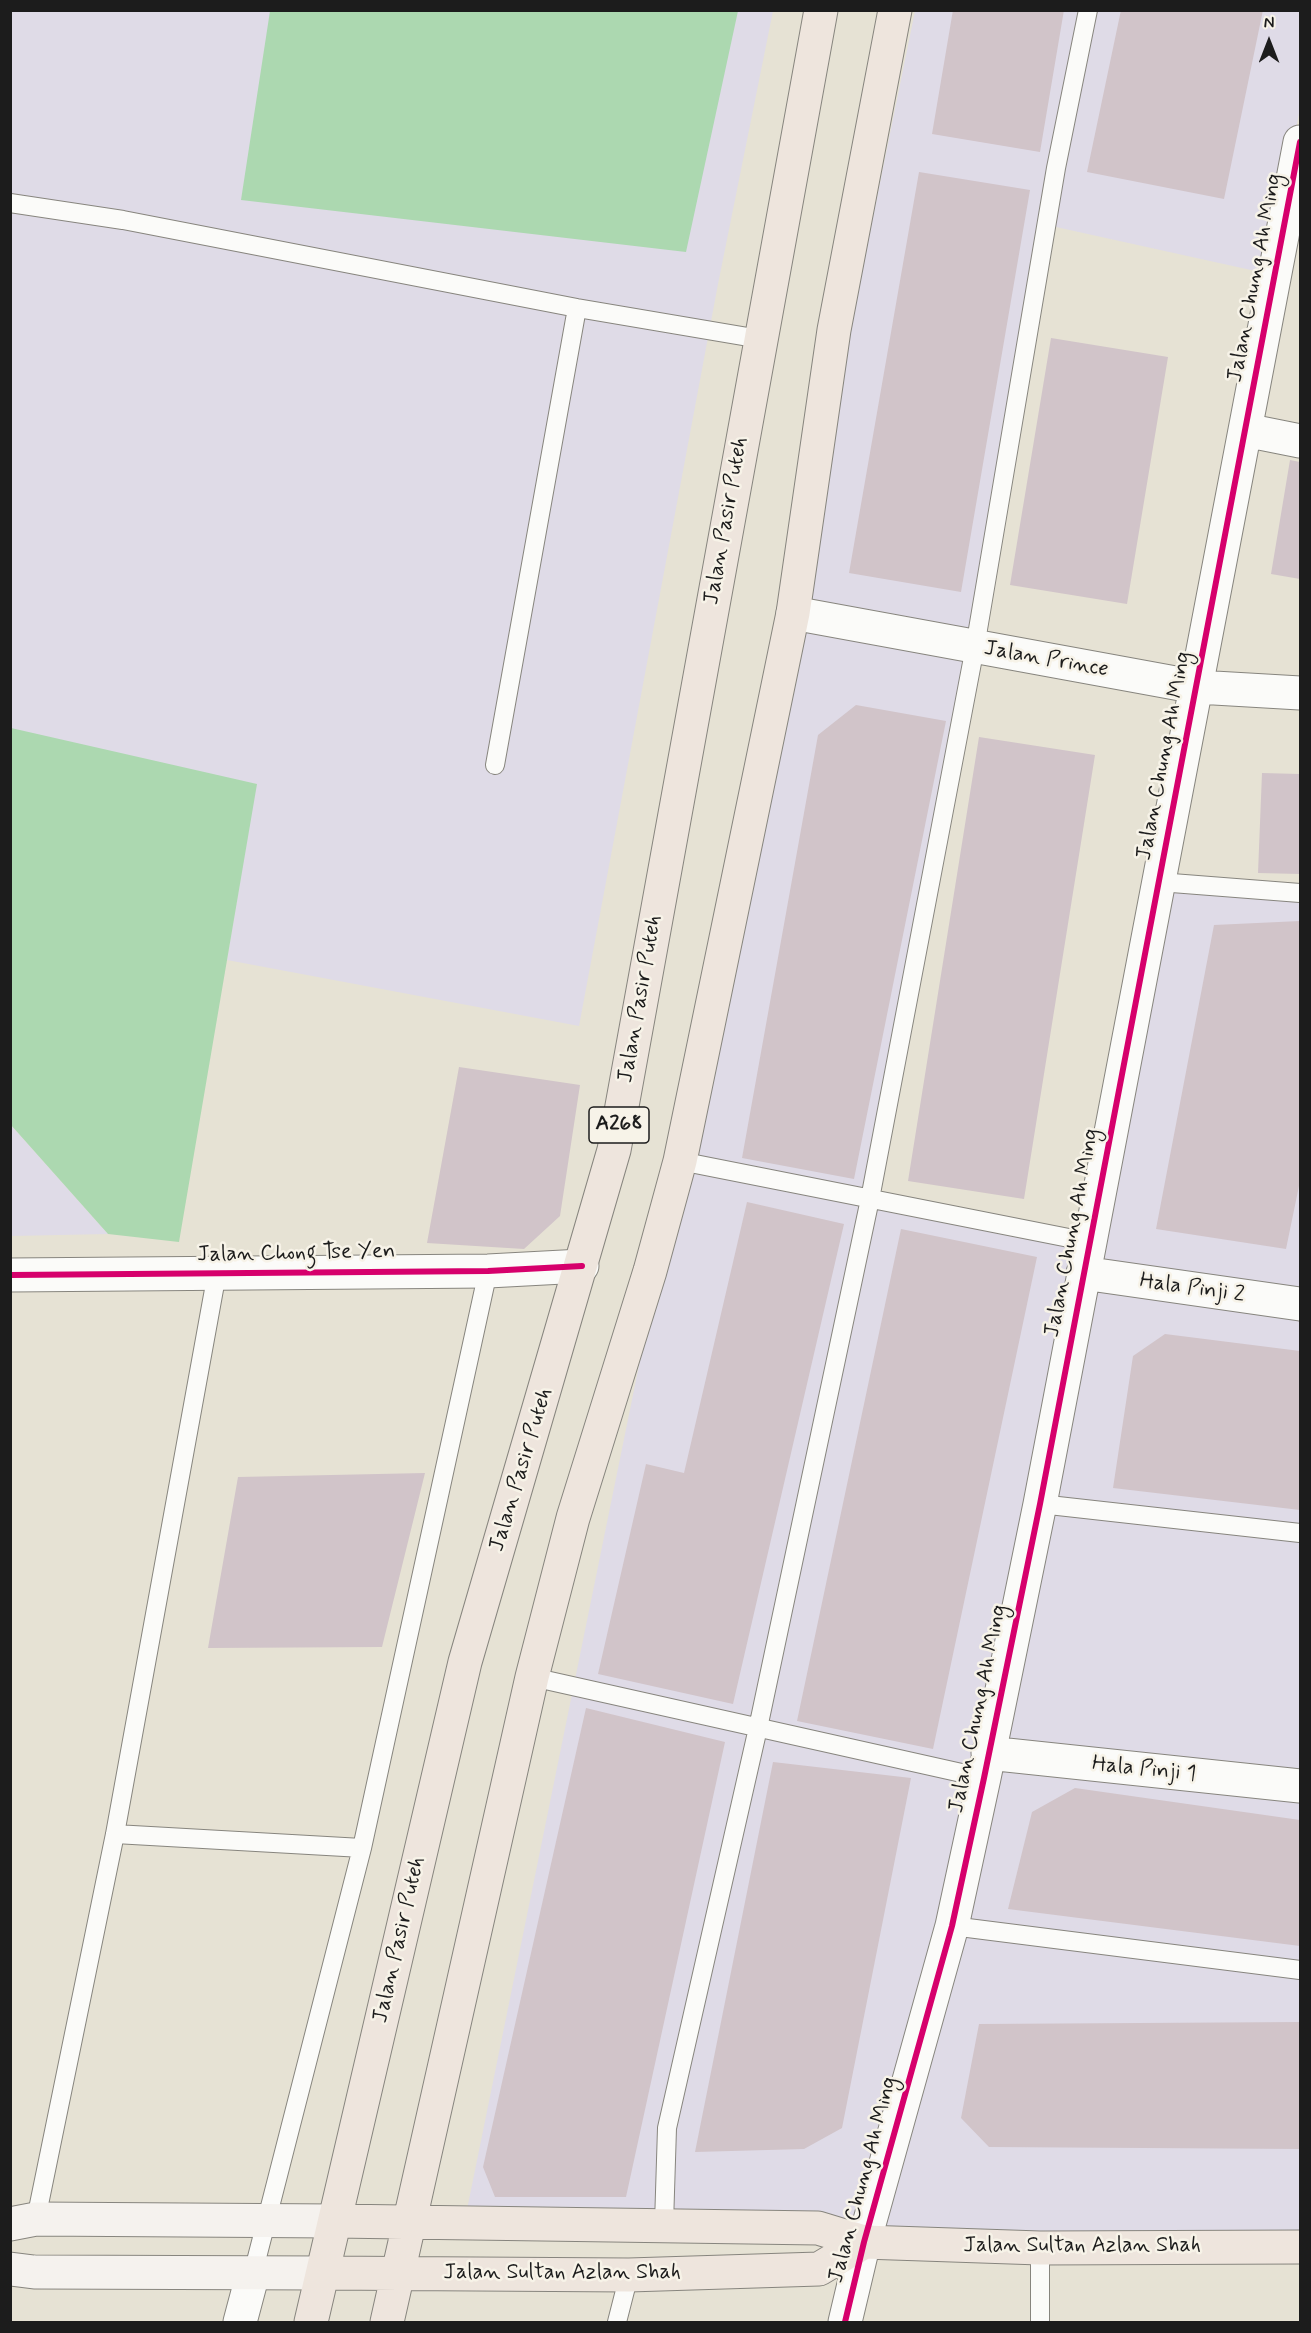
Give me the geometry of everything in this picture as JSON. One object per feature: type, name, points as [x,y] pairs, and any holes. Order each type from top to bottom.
[{"type":"main road","name":"Jalan Pasir Puteh","points":[[311,2322],[465,1662],[614,1150],[821,10]]},
{"type":"main road","points":[[387,2322],[400,2273],[532,1677],[573,1518],[650,1271],[680,1161],[793,613],[834,330],[895,10]]},
{"type":"main road","name":"Jalan Sultan Azlan Shah","points":[[23,2221],[264,2220],[664,2224],[818,2228],[864,2242],[1040,2248],[1300,2247]]},
{"type":"main road","name":"Jalan Sultan Azlan Shah","points":[[10,2269],[34,2272],[629,2275],[819,2269],[864,2242]]},
{"type":"street","name":"Jalan Chung Ah Ming","points":[[845,2322],[864,2242],[952,1926],[986,1766],[1040,1504],[1300,142]]},
{"type":"street","points":[[1245,430],[1300,441]]},
{"type":"street","name":"Jalan Prince","points":[[793,613],[1197,687],[1300,693]]},
{"type":"street","name":"Jalan Chong Tse Yen","points":[[10,1275],[488,1271],[582,1266]]},
{"type":"street","name":"Hala Pinji 2","points":[[1083,1273],[1300,1304]]},
{"type":"street","name":"Hala Pinji 1","points":[[986,1766],[1300,1786]]},
{"type":"street","points":[[240,2322],[253,2273]]},
{"type":"lane","points":[[664,2224],[667,2128],[758,1728],[870,1199],[975,647],[1056,168],[1088,10]]},
{"type":"lane","points":[[10,203],[123,220],[577,308],[760,339]]},
{"type":"lane","points":[[495,765],[577,308]]},
{"type":"lane","points":[[1159,882],[1300,893]]},
{"type":"lane","points":[[680,1161],[1089,1242]]},
{"type":"lane","points":[[253,2273],[264,2220],[362,1848],[488,1271]]},
{"type":"lane","points":[[23,2221],[116,1834],[217,1273]]},
{"type":"lane","points":[[1040,1504],[1300,1533]]},
{"type":"lane","points":[[532,1677],[758,1728],[986,1766]]},
{"type":"lane","points":[[116,1834],[362,1848]]},
{"type":"lane","points":[[952,1926],[1300,1970]]},
{"type":"lane","points":[[1040,2248],[1040,2322]]},
{"type":"lane","points":[[617,2322],[629,2275]]},
{"type":"shaded area","points":[[11,11],[773,11],[718,284],[579,1026],[227,960],[256,784],[11,732]]},
{"type":"shaded area","points":[[915,11],[1300,11],[1300,108],[1269,274],[1047,225],[869,1193],[1085,1239],[1159,874],[1300,890],[1300,2240],[464,2224]]},
{"type":"shaded area","points":[[11,1125],[108,1234],[11,1236]]},
{"type":"green space","points":[[270,11],[738,11],[686,252],[241,200]]},
{"type":"green space","points":[[11,728],[257,784],[179,1242],[108,1234],[11,1125]]},
{"type":"building","points":[[953,10],[1064,10],[1040,152],[932,134]]},
{"type":"building","points":[[1121,10],[1263,10],[1224,199],[1087,172]]},
{"type":"building","points":[[919,172],[1030,190],[961,592],[849,573]]},
{"type":"building","points":[[1051,338],[1168,357],[1127,604],[1010,585]]},
{"type":"building","points":[[1290,460],[1300,462],[1300,579],[1271,574]]},
{"type":"building","points":[[856,705],[946,721],[854,1179],[742,1158],[818,735]]},
{"type":"building","points":[[979,737],[1095,755],[1024,1199],[908,1181]]},
{"type":"building","points":[[1262,773],[1300,774],[1300,874],[1258,873]]},
{"type":"building","points":[[1300,921],[1300,1181],[1286,1249],[1156,1229],[1214,925]]},
{"type":"building","points":[[459,1067],[580,1085],[560,1216],[524,1249],[427,1243]]},
{"type":"building","points":[[747,1202],[844,1224],[733,1704],[598,1674],[646,1464],[684,1473]]},
{"type":"building","points":[[901,1229],[1037,1257],[933,1749],[797,1721]]},
{"type":"building","points":[[1165,1334],[1300,1351],[1300,1510],[1113,1488],[1133,1356]]},
{"type":"building","points":[[425,1473],[382,1647],[208,1648],[238,1477]]},
{"type":"building","points":[[586,1708],[725,1742],[626,2197],[495,2197],[483,2167]]},
{"type":"building","points":[[773,1762],[911,1778],[842,2128],[804,2149],[695,2152]]},
{"type":"building","points":[[1075,1788],[1300,1820],[1300,1946],[1008,1909],[1032,1812]]},
{"type":"building","points":[[1300,2022],[1300,2149],[989,2147],[961,2118],[979,2024]]},
{"type":"cycle path","points":[[845,2322],[864,2242],[952,1926],[984,1778],[1040,1504],[1300,142]]},
{"type":"cycle path","points":[[10,1275],[488,1271],[582,1266]]}]
